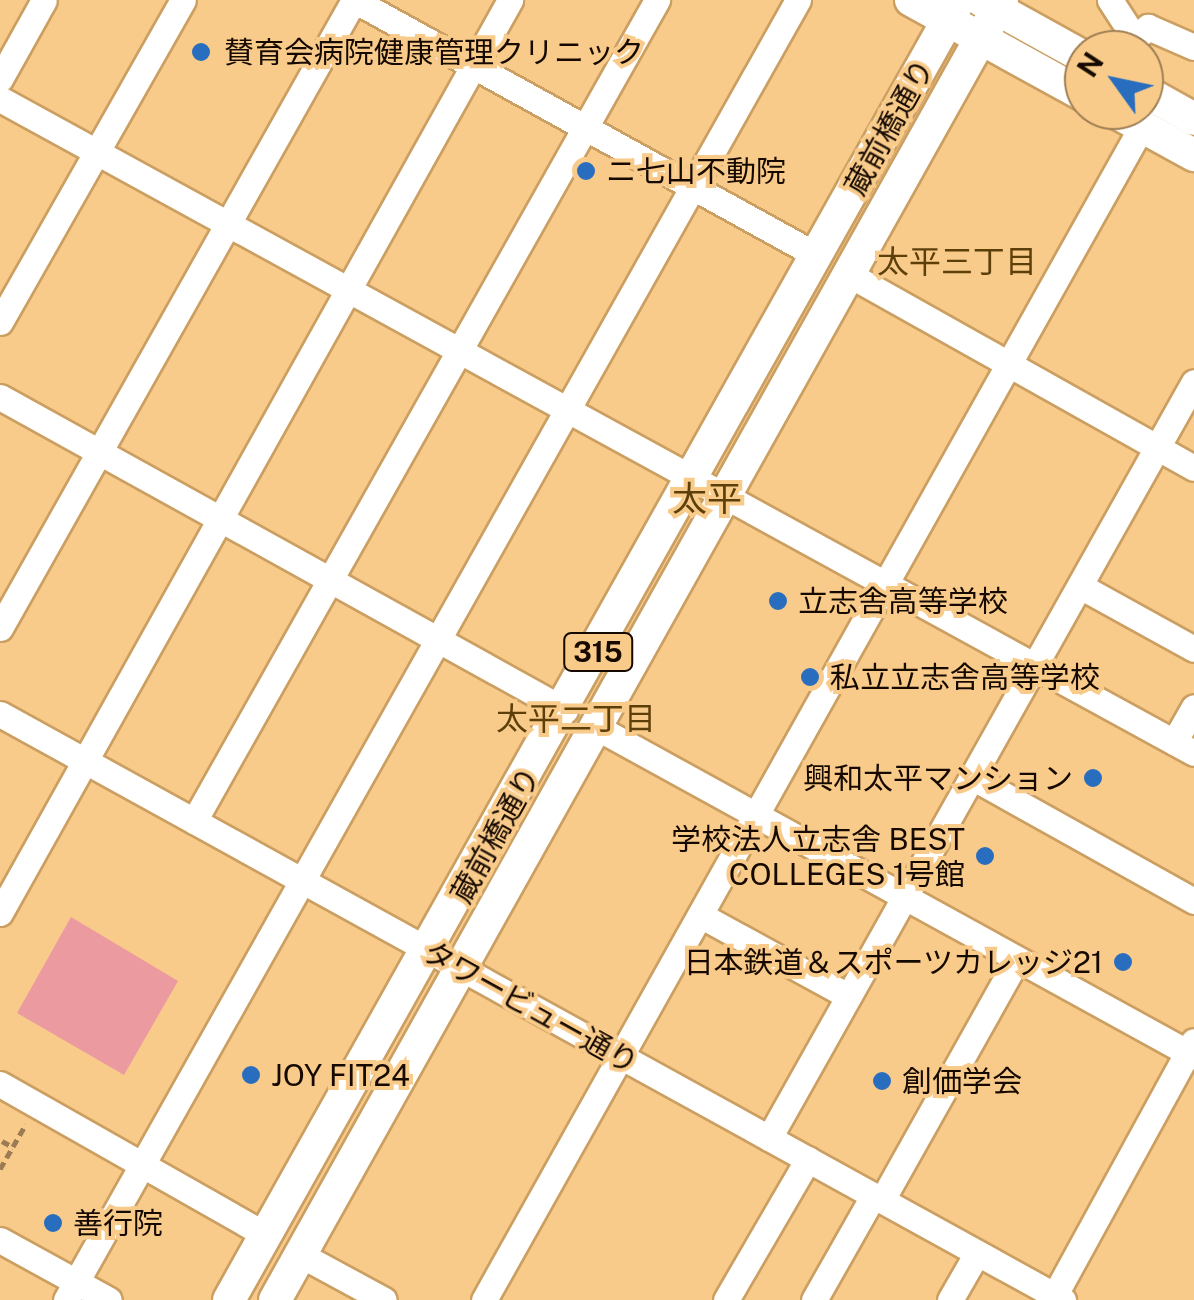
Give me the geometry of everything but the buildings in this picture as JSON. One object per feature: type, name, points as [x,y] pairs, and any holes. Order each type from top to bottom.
[{"type":"main road","points":[[911,0],[954,10],[981,39],[1064,84]]},
{"type":"main road","points":[[993,3],[1064,45]]},
{"type":"main road","name":"蔵前橋通り","points":[[275,1300],[981,39],[993,3]]},
{"type":"main road","name":"蔵前橋通り","points":[[230,1300],[565,710],[954,10]]},
{"type":"main road","points":[[1164,102],[1194,119]]},
{"type":"main road","points":[[1149,130],[1194,155]]},
{"type":"street","points":[[0,79],[44,0]]},
{"type":"street","points":[[0,322],[183,0]]},
{"type":"street","points":[[0,628],[354,0],[818,256]]},
{"type":"street","points":[[0,913],[510,0]]},
{"type":"street","points":[[194,822],[658,0]]},
{"type":"street","points":[[71,1291],[798,0]]},
{"type":"street","points":[[1110,0],[1123,30]]},
{"type":"street","points":[[1156,30],[1161,28],[1194,47]]},
{"type":"street","points":[[0,99],[1184,748],[1194,708]]},
{"type":"street","points":[[484,1300],[1140,130]]},
{"type":"street","points":[[850,275],[1194,468]]},
{"type":"street","points":[[769,1138],[1194,382]]},
{"type":"street","points":[[0,397],[565,710]]},
{"type":"street","points":[[1080,586],[1194,649]]},
{"type":"street","name":"タワービュー通り","points":[[0,714],[1056,1298]]},
{"type":"street","points":[[596,727],[1016,959],[1192,1050],[1056,1298]]},
{"type":"street","points":[[972,777],[1194,901]]},
{"type":"street","points":[[700,915],[848,996]]},
{"type":"street","points":[[814,1300],[878,1198],[1016,959]]},
{"type":"street","points":[[0,1084],[266,1235]]},
{"type":"street","points":[[726,1300],[808,1159]]},
{"type":"street","points":[[0,1240],[71,1291],[109,1300]]},
{"type":"street","points":[[301,1254],[384,1300]]},
{"type":"street","points":[[950,1300],[977,1254]]},
{"type":"path","points":[[0,1169],[21,1132]]},
{"type":"path","points":[[2,1141],[12,1146]]},
{"type":"shaded area","points":[[71,917],[178,981],[124,1075],[17,1013]]},
{"type":"place","name":"賛育会病院健康管理クリニック","points":[[201,52]]},
{"type":"place","name":"ニ七山不動院","points":[[586,171]]},
{"type":"place","name":"立志舎高等学校","points":[[778,601]]},
{"type":"place","name":"私立立志舎高等学校","points":[[810,677]]},
{"type":"place","name":"興和太平マンション","points":[[1093,778]]},
{"type":"place","name":"学校法人立志舎 BEST COLLEGES 1号館","points":[[985,856]]},
{"type":"place","name":"日本鉄道＆スポーツカレッジ21","points":[[1123,962]]},
{"type":"place","name":"JOY FIT24","points":[[251,1075]]},
{"type":"place","name":"創価学会","points":[[882,1081]]},
{"type":"place","name":"善行院","points":[[53,1223]]},
{"type":"district","name":"太平三丁目","points":[[957,262]]},
{"type":"district","name":"太平","points":[[707,499]]},
{"type":"district","name":"太平二丁目","points":[[576,719]]}]
